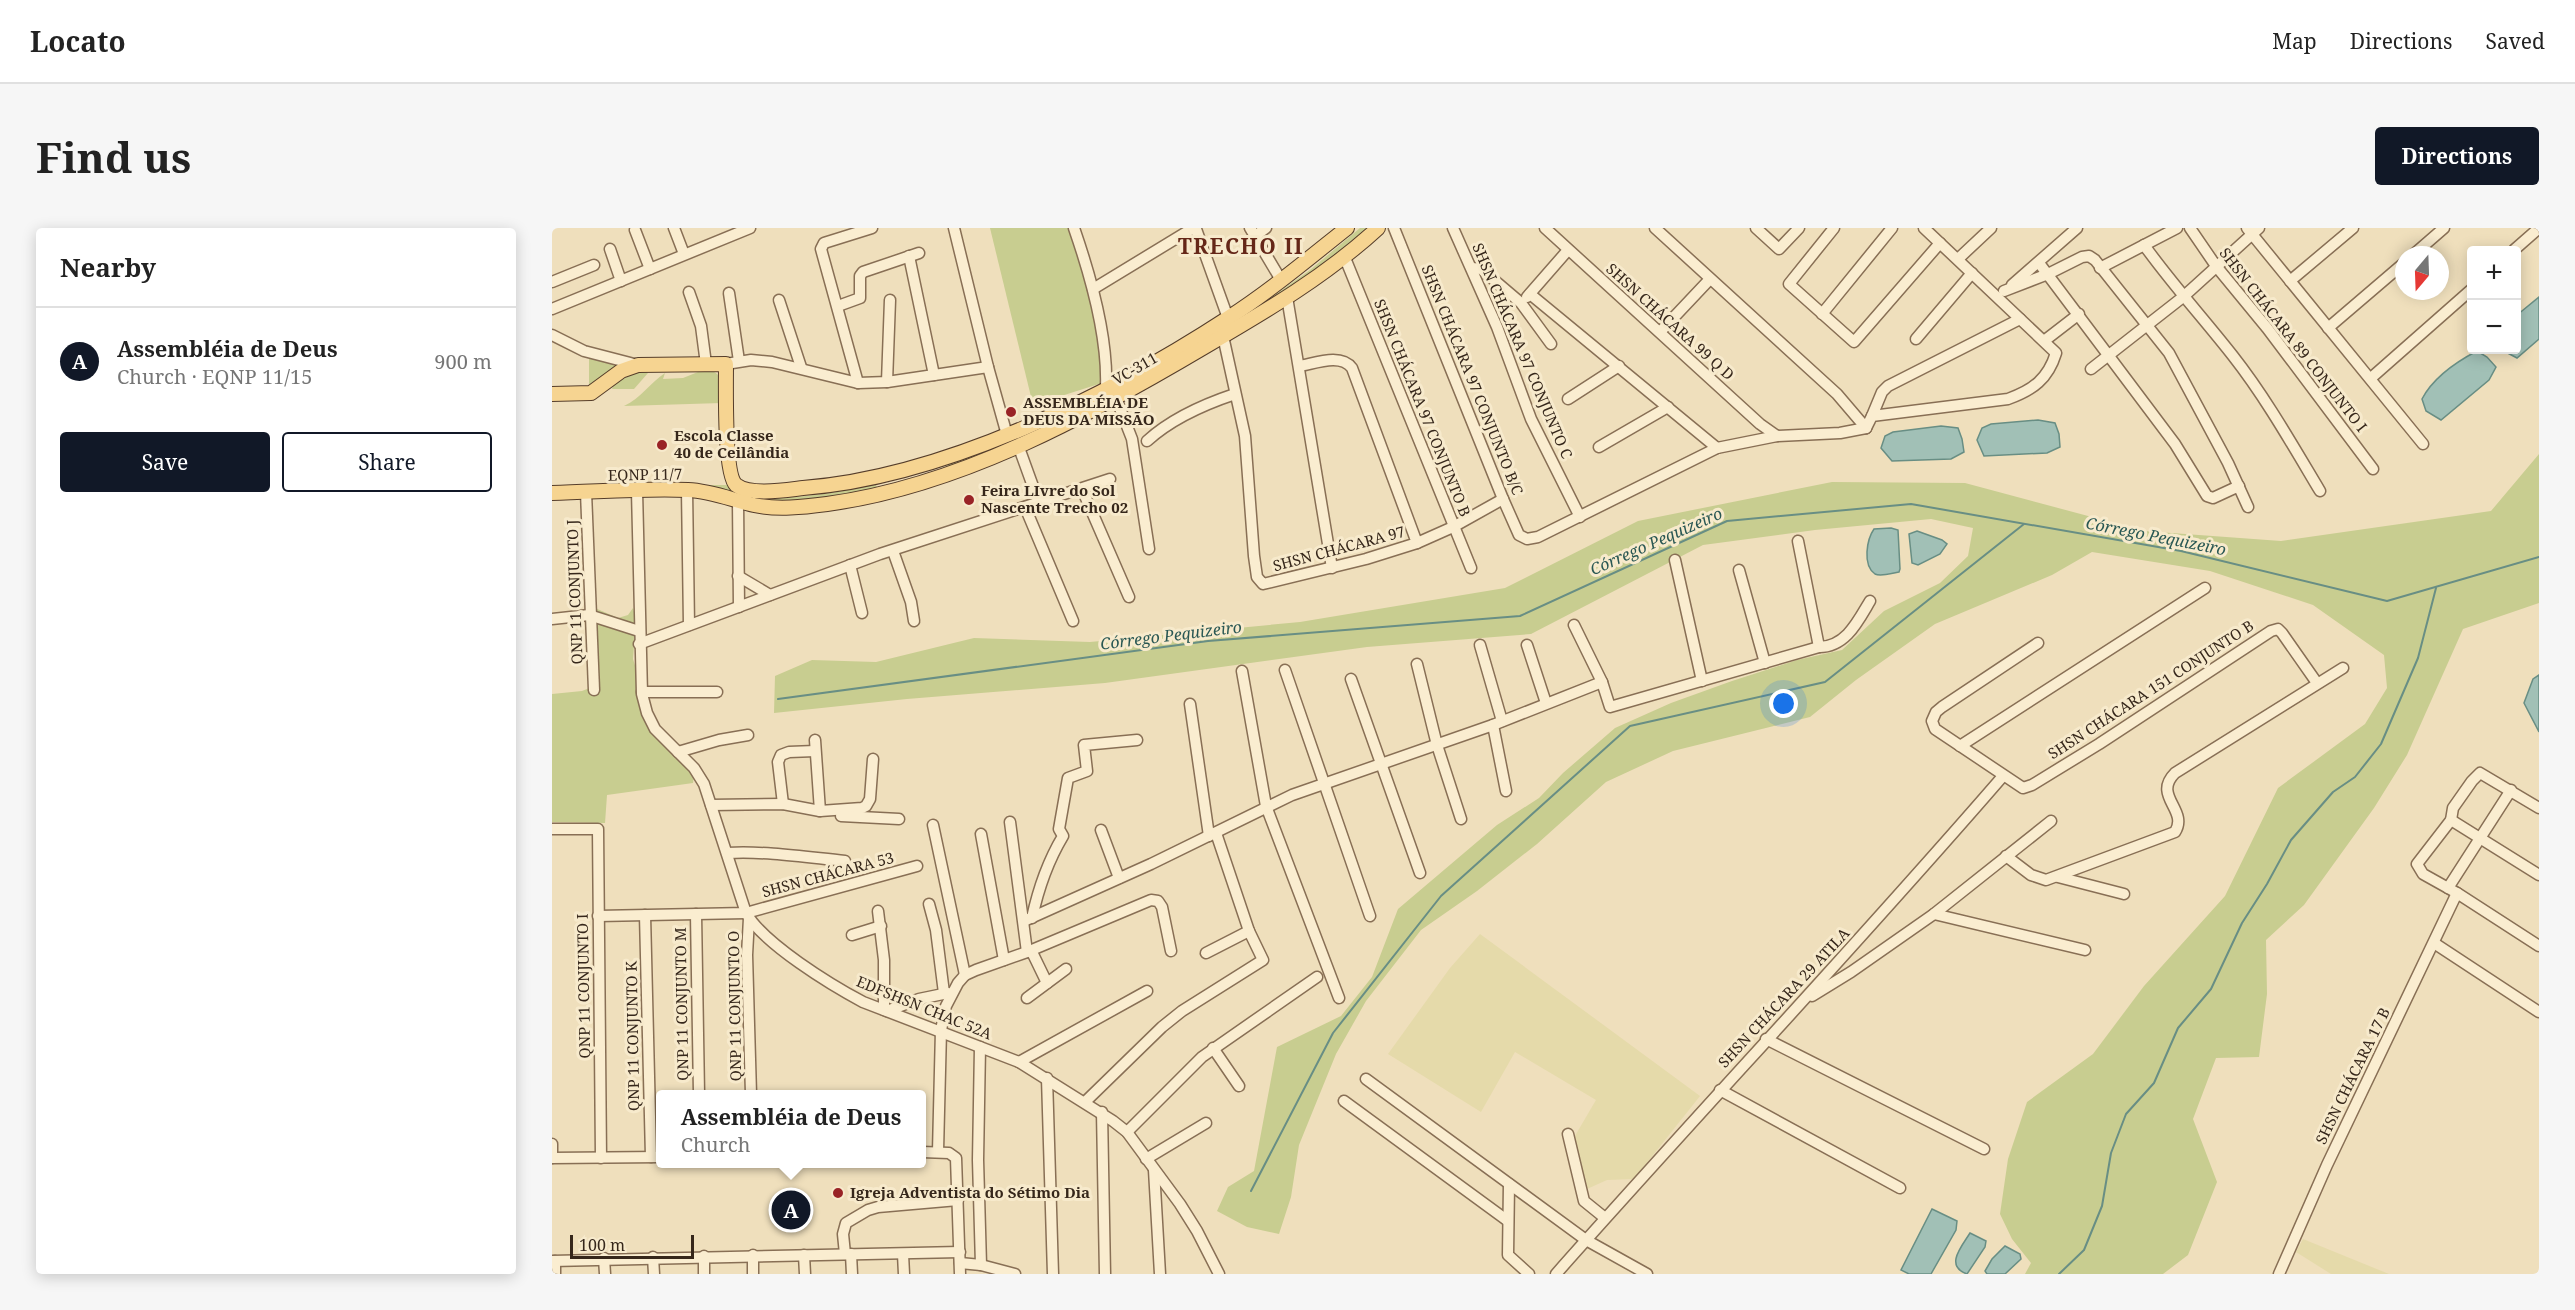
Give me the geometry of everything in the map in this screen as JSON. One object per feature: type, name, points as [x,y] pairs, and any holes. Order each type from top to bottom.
[{"type":"main road","points":[[552,394],[591,393],[621,371],[638,365],[732,363],[730,474],[735,483],[751,490],[812,488],[880,476],[1007,435],[1058,413],[1228,318],[1347,228]]},
{"type":"main road","name":"VC-311","points":[[883,492],[952,472],[1018,445],[1116,398],[1287,297],[1345,258],[1378,228]]},
{"type":"main road","points":[[902,470],[904,486]]},
{"type":"main road","points":[[880,476],[883,492]]},
{"type":"main road","name":"EQNP 11/7","points":[[552,493],[687,490],[722,495],[757,506],[786,507],[827,504],[883,492]]},
{"type":"street","points":[[674,228],[684,254]]},
{"type":"street","points":[[718,228],[722,239]]},
{"type":"street","points":[[552,309],[750,228]]},
{"type":"street","points":[[858,383],[822,255],[822,246],[833,240],[872,228]]},
{"type":"street","points":[[954,228],[987,367],[1007,435]]},
{"type":"street","points":[[1075,228],[1093,290],[1107,368],[1106,387]]},
{"type":"street","points":[[1266,228],[1252,232],[1281,280]]},
{"type":"street","name":"SHSN CHÁCARA 97 CONJUNTO B/C","points":[[1394,228],[1519,535],[1527,539],[1538,537],[1580,517]]},
{"type":"street","name":"SHSN CHÁCARA 97 CONJUNTO C","points":[[1453,228],[1497,327],[1531,419],[1580,517]]},
{"type":"street","name":"SHSN CHÁCARA 99 Q D","points":[[1545,228],[1760,424],[1777,436]]},
{"type":"street","points":[[1655,228],[1837,394],[1866,428]]},
{"type":"street","points":[[1756,228],[1779,249],[1799,228]]},
{"type":"street","points":[[1833,228],[1789,285],[1854,342],[1940,243]]},
{"type":"street","points":[[1822,314],[1892,228]]},
{"type":"street","points":[[1872,417],[2008,399],[2030,392],[2052,366],[2056,353],[2020,319],[2000,294],[1972,273],[1924,228]]},
{"type":"street","points":[[1958,259],[1991,228]]},
{"type":"street","points":[[2000,294],[2077,228]]},
{"type":"street","points":[[2100,268],[2177,228]]},
{"type":"street","name":"SHSN CHÁCARA 89 CONJUNTO I","points":[[2190,228],[2216,266],[2267,328],[2373,469]]},
{"type":"street","points":[[2290,281],[2353,228]]},
{"type":"street","points":[[2423,246],[2444,228]]},
{"type":"street","points":[[2519,246],[2539,228]]},
{"type":"street","points":[[635,230],[650,269]]},
{"type":"street","points":[[1093,290],[1190,230],[1196,230],[1228,318]]},
{"type":"street","points":[[2091,369],[2184,297],[2253,230],[2290,281],[2423,444]]},
{"type":"street","points":[[2145,245],[2184,297],[2234,357],[2273,413],[2320,491]]},
{"type":"street","points":[[610,249],[621,281]]},
{"type":"street","points":[[1521,303],[1568,250]]},
{"type":"street","points":[[838,306],[860,298],[860,276],[863,272],[914,255],[934,375]]},
{"type":"street","points":[[2000,294],[2089,256],[2149,326],[2174,362],[2248,507]]},
{"type":"street","name":"SHSN CHÁCARA 97 CONJUNTO B","points":[[1345,258],[1470,568]]},
{"type":"street","points":[[2039,262],[2175,444],[2207,496],[2213,498],[2239,486]]},
{"type":"street","points":[[552,282],[594,265]]},
{"type":"street","points":[[1472,268],[1481,269],[1521,303],[1551,344]]},
{"type":"street","points":[[2328,328],[2395,271]]},
{"type":"street","points":[[1916,339],[1972,273]]},
{"type":"street","points":[[1660,332],[1710,279]]},
{"type":"street","points":[[689,292],[700,326],[706,364]]},
{"type":"street","points":[[729,293],[732,363],[772,362],[801,367],[858,383],[887,382],[987,367]]},
{"type":"street","points":[[2371,378],[2467,293]]},
{"type":"street","points":[[1530,294],[1717,447]]},
{"type":"street","points":[[1287,297],[1332,568]]},
{"type":"street","points":[[778,300],[801,367]]},
{"type":"street","points":[[887,382],[890,300]]},
{"type":"street","points":[[2044,341],[2079,314]]},
{"type":"street","points":[[1866,428],[1882,392],[1888,386],[2020,319]]},
{"type":"street","points":[[552,334],[584,351],[638,365]]},
{"type":"street","name":"SHSN CHÁCARA 97","points":[[1222,336],[1245,436],[1258,581],[1267,584],[1417,543],[1352,368],[1346,361],[1338,360],[1300,366]]},
{"type":"street","points":[[1568,399],[1618,366]]},
{"type":"street","points":[[1107,368],[1122,379]]},
{"type":"street","points":[[1147,441],[1162,428],[1235,394]]},
{"type":"street","points":[[1116,398],[1132,439],[1149,549]]},
{"type":"street","points":[[1599,447],[1668,406]]},
{"type":"street","points":[[1580,517],[1717,447],[1777,436],[1840,433],[1866,428]]},
{"type":"street","points":[[1018,445],[1039,503]]},
{"type":"street","points":[[639,644],[850,565],[1110,479]]},
{"type":"street","points":[[1082,489],[1129,597]]},
{"type":"street","points":[[687,490],[689,625]]},
{"type":"street","name":"EDFSHSN CHAC 52A","points":[[637,491],[639,644],[642,692],[647,713],[655,729],[694,768],[704,784],[748,915],[767,937],[845,992],[1019,1062],[1102,1112],[1127,1132],[1197,1231],[1219,1274]]},
{"type":"street","name":"QNP 11 CONJUNTO J","points":[[586,492],[594,690]]},
{"type":"street","points":[[1417,543],[1453,527],[1503,499]]},
{"type":"street","points":[[738,501],[739,607]]},
{"type":"street","points":[[1025,507],[1072,621]]},
{"type":"street","points":[[1798,541],[1820,647]]},
{"type":"street","points":[[893,551],[911,602],[914,621]]},
{"type":"street","points":[[1675,561],[1702,681]]},
{"type":"street","points":[[850,565],[862,613]]},
{"type":"street","points":[[1739,570],[1764,663]]},
{"type":"street","points":[[738,576],[770,595]]},
{"type":"street","points":[[1960,746],[2205,588]]},
{"type":"street","points":[[1574,625],[1602,682],[1610,707],[1839,643],[1847,635],[1870,600]]},
{"type":"street","points":[[552,619],[590,615],[639,631]]},
{"type":"street","name":"SHSN CHÁCARA 151 CONJUNTO B","points":[[2003,776],[2023,788],[2032,785],[2099,744],[2271,631],[2278,629],[2286,637],[2317,683]]},
{"type":"street","points":[[2003,776],[1935,729],[1932,721],[1936,712],[2038,643]]},
{"type":"street","points":[[1480,645],[1498,723],[1506,791]]},
{"type":"street","points":[[1527,645],[1546,703]]},
{"type":"street","points":[[1417,664],[1437,745],[1461,819]]},
{"type":"street","points":[[2006,856],[2038,879],[2057,877],[2175,832],[2178,818],[2166,784],[2175,773],[2343,668]]},
{"type":"street","points":[[1285,669],[1370,916]]},
{"type":"street","points":[[1242,671],[1266,806],[1339,998]]},
{"type":"street","points":[[1351,679],[1420,873]]},
{"type":"street","points":[[1028,919],[1213,834],[1266,806],[1498,723],[1602,682]]},
{"type":"street","points":[[642,692],[717,692]]},
{"type":"street","points":[[1085,1101],[1162,1027],[1263,960],[1249,931],[1213,834],[1190,704]]},
{"type":"street","points":[[678,752],[719,740],[748,735]]},
{"type":"street","points":[[1028,919],[1054,850],[1063,836],[1059,829],[1068,778],[1087,771],[1084,745],[1137,740]]},
{"type":"street","points":[[783,804],[778,762],[781,755],[815,746],[820,811]]},
{"type":"street","points":[[711,804],[783,804],[832,812],[862,808],[870,799],[873,759]]},
{"type":"street","points":[[2539,808],[2480,773],[2453,808],[2451,820],[2417,864],[2423,874],[2539,946]]},
{"type":"street","name":"SHSN CHÁCARA 29 ATILA","points":[[1556,1274],[1766,1039],[1911,882],[2003,776]]},
{"type":"street","name":"SHSN CHÁCARA 17 B","points":[[2279,1274],[2327,1165],[2434,943],[2453,891],[2481,838],[2511,790]]},
{"type":"street","points":[[832,812],[842,816],[899,819]]},
{"type":"street","points":[[2451,820],[2539,874]]},
{"type":"street","points":[[1799,1004],[1851,972],[1934,914],[2051,821]]},
{"type":"street","points":[[1010,822],[1028,919],[1029,951],[1047,983]]},
{"type":"street","points":[[933,825],[965,975]]},
{"type":"street","name":"QNP 11 CONJUNTO I","points":[[552,830],[598,829],[601,1158]]},
{"type":"street","points":[[1101,830],[1119,878]]},
{"type":"street","points":[[981,834],[1004,960]]},
{"type":"street","points":[[727,853],[787,854],[845,861]]},
{"type":"street","name":"SHSN CHÁCARA 53","points":[[598,916],[748,915],[917,866]]},
{"type":"street","points":[[2057,877],[2124,894]]},
{"type":"street","points":[[878,911],[886,1010],[947,993],[965,975],[1029,951],[1142,903],[1155,900],[1162,907],[1171,951]]},
{"type":"street","points":[[929,904],[947,993],[941,1030],[938,1151]]},
{"type":"street","name":"QNP 11 CONJUNTO M","points":[[696,914],[699,1090]]},
{"type":"street","points":[[1934,914],[2085,950]]},
{"type":"street","name":"QNP 11 CONJUNTO K","points":[[645,915],[656,1157]]},
{"type":"street","name":"QNP 11 CONJUNTO O","points":[[748,915],[751,1090]]},
{"type":"street","points":[[852,935],[881,926]]},
{"type":"street","points":[[1206,953],[1249,931]]},
{"type":"street","points":[[2434,943],[2539,1012]]},
{"type":"street","points":[[1027,998],[1066,969]]},
{"type":"street","points":[[1127,1132],[1213,1048],[1317,977]]},
{"type":"street","points":[[1019,1062],[1147,992]]},
{"type":"street","points":[[1766,1039],[1984,1149]]},
{"type":"street","points":[[980,1047],[978,1160],[981,1265]]},
{"type":"street","points":[[1213,1048],[1239,1086]]},
{"type":"street","points":[[1047,1078],[1053,1274]]},
{"type":"street","points":[[1366,1079],[1586,1240],[1647,1274]]},
{"type":"street","points":[[1720,1090],[1899,1188]]},
{"type":"street","points":[[1344,1101],[1508,1221]]},
{"type":"street","points":[[1102,1112],[1105,1274]]},
{"type":"street","points":[[1146,1160],[1206,1123]]},
{"type":"street","points":[[1568,1134],[1583,1189],[1584,1201],[1605,1218]]},
{"type":"street","points":[[552,1144],[552,1158],[656,1157]]},
{"type":"street","points":[[926,1152],[949,1153],[956,1158],[960,1263]]},
{"type":"street","points":[[1154,1170],[1160,1274]]},
{"type":"street","points":[[1509,1184],[1508,1255],[1529,1274]]},
{"type":"street","points":[[852,1274],[843,1234],[846,1223],[878,1207],[958,1200]]},
{"type":"street","points":[[555,1274],[553,1261],[604,1258],[903,1254],[981,1265],[1016,1274]]},
{"type":"street","points":[[903,1254],[903,1274]]},
{"type":"street","points":[[753,1255],[753,1274]]},
{"type":"street","points":[[804,1255],[805,1274]]},
{"type":"street","points":[[704,1256],[704,1274]]},
{"type":"street","points":[[653,1257],[654,1274]]},
{"type":"street","points":[[604,1258],[605,1274]]},
{"type":"shaded area","points":[[1480,934],[1700,1096],[1634,1179],[1607,1180],[1587,1189],[1572,1141],[1596,1100],[1515,1052],[1481,1112],[1388,1054],[1450,968]]},
{"type":"shaded area","points":[[2303,1239],[2389,1274],[2331,1274],[2296,1252]]},
{"type":"green space","points":[[990,228],[1074,228],[1107,368],[1102,383],[1033,405]]},
{"type":"green space","points":[[1360,228],[1373,228],[1306,278],[1162,369],[1072,419],[983,455],[966,465],[925,480],[907,483],[907,480],[940,470],[958,459],[1052,423],[1104,399],[1248,314],[1310,270]]},
{"type":"green space","points":[[589,354],[625,366],[589,389]]},
{"type":"green space","points":[[703,370],[719,376],[722,385],[722,403],[624,406],[665,373],[663,379],[683,378]]},
{"type":"green space","points":[[638,372],[648,373],[634,389],[612,389],[614,383]]},
{"type":"green space","points":[[2539,454],[2539,603],[2463,629],[2407,755],[2374,808],[2304,905],[2266,940],[2267,994],[2259,1057],[2216,1058],[2193,1119],[2217,1182],[2188,1255],[2163,1274],[2025,1274],[2031,1263],[2012,1239],[2000,1214],[2008,1159],[2027,1102],[2093,1054],[2144,986],[2225,896],[2278,788],[2365,724],[2387,688],[2384,655],[2313,605],[2210,571],[2092,552],[2052,575],[1935,624],[1856,680],[1810,717],[1673,751],[1606,782],[1537,844],[1477,891],[1421,930],[1366,1001],[1336,1054],[1299,1145],[1291,1197],[1279,1234],[1247,1227],[1217,1211],[1228,1187],[1254,1171],[1277,1047],[1341,1016],[1372,977],[1398,909],[1497,825],[1539,798],[1563,773],[1615,728],[1671,703],[1732,681],[1797,660],[1842,650],[1884,611],[1940,583],[1968,556],[1973,528],[1931,519],[1815,530],[1703,545],[1531,634],[1367,647],[1105,683],[907,699],[774,713],[775,676],[812,660],[876,662],[974,638],[1090,642],[1300,622],[1505,588],[1638,521],[1832,482],[1965,483],[2144,531],[2281,541],[2491,511]]},
{"type":"green space","points":[[875,484],[878,488],[774,506],[694,485],[729,485],[731,489],[746,494],[783,497],[822,494]]},
{"type":"green space","points":[[595,608],[618,618],[628,615],[633,608],[636,619],[633,659],[653,723],[695,769],[693,783],[607,795],[605,823],[552,822],[552,694],[582,691],[597,685]]},
{"type":"water","points":[[2539,297],[2539,339],[2517,358],[2510,354],[2521,354],[2521,312]]},
{"type":"water","points":[[2472,354],[2482,354],[2496,367],[2489,380],[2441,420],[2426,411],[2422,399],[2432,384],[2453,365]]},
{"type":"water","points":[[2038,420],[2055,423],[2060,447],[2047,453],[1984,456],[1977,440],[1982,428],[1991,424]]},
{"type":"water","points":[[1941,426],[1958,428],[1964,452],[1951,459],[1892,461],[1881,448],[1885,436],[1893,432]]},
{"type":"water","points":[[1874,529],[1898,530],[1900,569],[1899,572],[1877,575],[1868,565],[1869,539]]},
{"type":"water","points":[[1917,531],[1947,544],[1940,554],[1918,565],[1912,563],[1909,534]]},
{"type":"water","points":[[2539,675],[2539,732],[2524,703],[2533,679]]},
{"type":"water","points":[[1932,1209],[1957,1221],[1956,1230],[1931,1274],[1909,1274],[1901,1270]]},
{"type":"water","points":[[1970,1233],[1986,1241],[1985,1247],[1967,1274],[1960,1270],[1956,1261],[1959,1250]]},
{"type":"water","points":[[2005,1246],[2020,1254],[2021,1259],[2005,1274],[1987,1274],[1985,1271],[1992,1259]]},
{"type":"waterway","name":"Córrego Pequizeiro","points":[[778,699],[1208,641],[1520,616],[1727,521],[1911,504],[2181,551],[2387,601],[2539,557]]},
{"type":"waterway","points":[[1251,1191],[1333,1033],[1441,896],[1630,726],[1825,682],[2024,524]]},
{"type":"waterway","points":[[2059,1274],[2084,1250],[2102,1206],[2111,1153],[2126,1114],[2154,1083],[2178,1028],[2211,989],[2242,923],[2291,840],[2333,792],[2355,777],[2381,744],[2418,658],[2436,588]]},
{"type":"place","name":"ASSEMBLÉIA DE DEUS DA MISSÃO","points":[[1011,412]]},
{"type":"place","name":"Escola Classe 40 de Ceilândia","points":[[662,445]]},
{"type":"place","name":"Feira LIvre do Sol Nascente Trecho 02","points":[[969,500]]},
{"type":"place","name":"Igreja Adventista do Sétimo Dia","points":[[838,1193]]},
{"type":"place","name":"Assembléia de Deus","points":[[791,1210]]},
{"type":"district","name":"TRECHO II","points":[[1241,247]]}]
